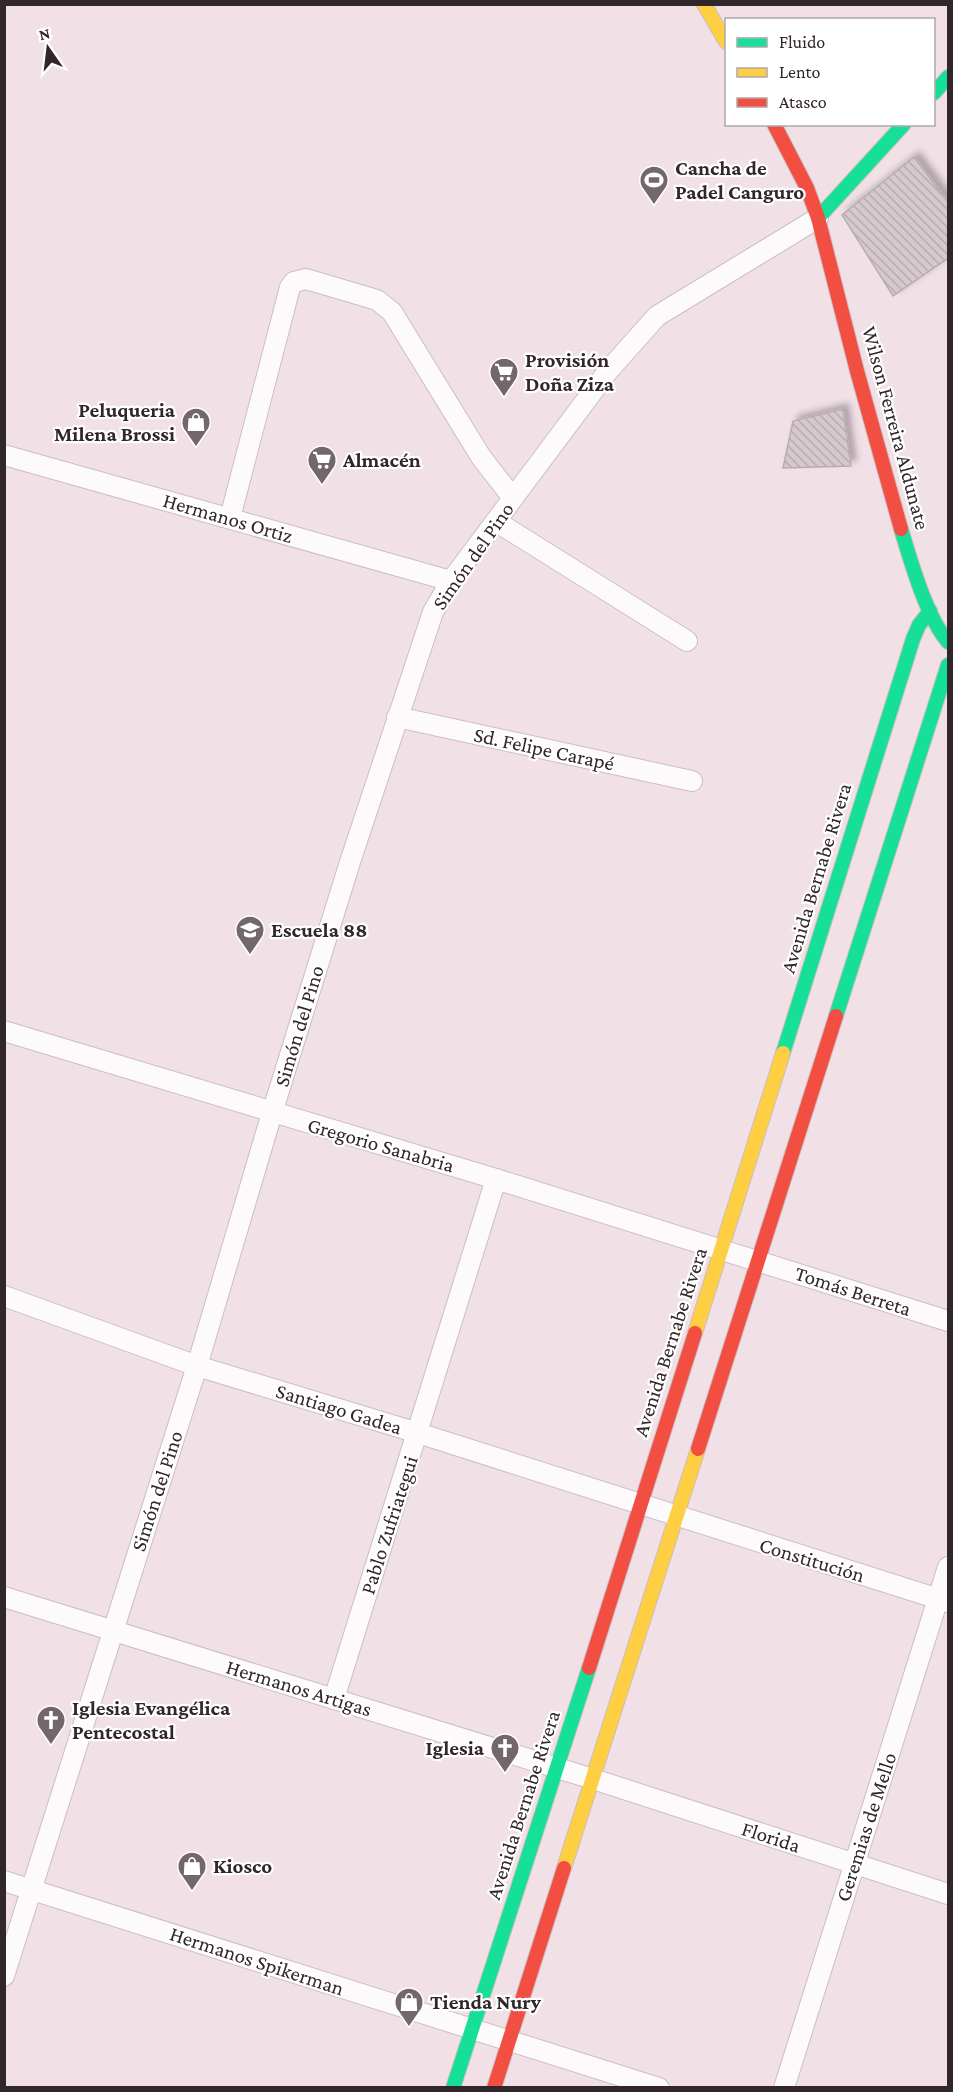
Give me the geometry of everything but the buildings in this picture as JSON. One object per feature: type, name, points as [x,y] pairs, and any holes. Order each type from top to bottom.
[{"type":"street","points":[[704,4],[725,40]]},
{"type":"street","points":[[935,91],[948,77]]},
{"type":"street","name":"Wilson Ferreira Aldunate","points":[[775,126],[807,188],[818,218],[906,545],[930,611],[948,642]]},
{"type":"street","points":[[818,218],[902,126]]},
{"type":"street","name":"Simón del Pino","points":[[4,1976],[197,1366],[272,1113],[397,717],[433,612],[451,581],[608,371],[657,316],[818,218]]},
{"type":"street","points":[[230,518],[290,287],[294,282],[306,279],[377,300],[392,312],[481,457],[513,498]]},
{"type":"street","name":"Hermanos Ortiz","points":[[6,460],[230,518],[451,581]]},
{"type":"street","points":[[497,522],[687,642]]},
{"type":"street","name":"Avenida Bernabe Rivera","points":[[453,2088],[558,1768],[913,639],[930,611]]},
{"type":"street","points":[[494,2088],[948,665]]},
{"type":"street","name":"Sd. Felipe Carapé","points":[[397,717],[692,781]]},
{"type":"street","name":"Gregorio Sanabria","points":[[4,1031],[757,1260]]},
{"type":"street","name":"Pablo Zufriategui","points":[[334,1699],[496,1179]]},
{"type":"street","name":"Tomás Berreta","points":[[757,1260],[948,1322]]},
{"type":"street","name":"Santiago Gadea","points":[[4,1296],[197,1366],[676,1517]]},
{"type":"street","name":"Constitución","points":[[676,1517],[943,1601]]},
{"type":"street","name":"Geremias de Mello","points":[[784,2088],[854,1865],[943,1601],[948,1567]]},
{"type":"street","name":"Hermanos Artigas","points":[[4,1597],[593,1779]]},
{"type":"street","name":"Florida","points":[[593,1779],[948,1894]]},
{"type":"street","name":"Hermanos Spikerman","points":[[4,1881],[659,2088]]},
{"type":"traffic: fast","points":[[935,92],[948,77]]},
{"type":"traffic: fast","points":[[818,218],[902,126]]},
{"type":"traffic: fast","points":[[901,529],[926,604],[948,642]]},
{"type":"traffic: fast","points":[[783,1053],[913,639],[919,625],[930,611]]},
{"type":"traffic: fast","points":[[836,1016],[948,665]]},
{"type":"traffic: fast","points":[[453,2088],[589,1668]]},
{"type":"traffic: slow","points":[[704,4],[725,40]]},
{"type":"traffic: slow","points":[[695,1333],[783,1053]]},
{"type":"traffic: slow","points":[[564,1868],[698,1449]]},
{"type":"traffic: jam","points":[[775,126],[807,188],[818,218],[901,529]]},
{"type":"traffic: jam","points":[[698,1449],[836,1016]]},
{"type":"traffic: jam","points":[[589,1668],[695,1333]]},
{"type":"traffic: jam","points":[[494,2088],[564,1868]]},
{"type":"place","name":"Cancha de Padel Canguro","points":[[654,206]]},
{"type":"place","name":"Provisión Doña Ziza","points":[[504,398]]},
{"type":"place","name":"Peluqueria Milena Brossi","points":[[196,448]]},
{"type":"place","name":"Almacén","points":[[322,486]]},
{"type":"place","name":"Escuela 88","points":[[250,956]]},
{"type":"place","name":"Iglesia Evangélica Pentecostal","points":[[51,1746]]},
{"type":"place","name":"Iglesia","points":[[505,1774]]},
{"type":"place","name":"Kiosco","points":[[192,1892]]},
{"type":"place","name":"Tienda Nury","points":[[409,2028]]}]
